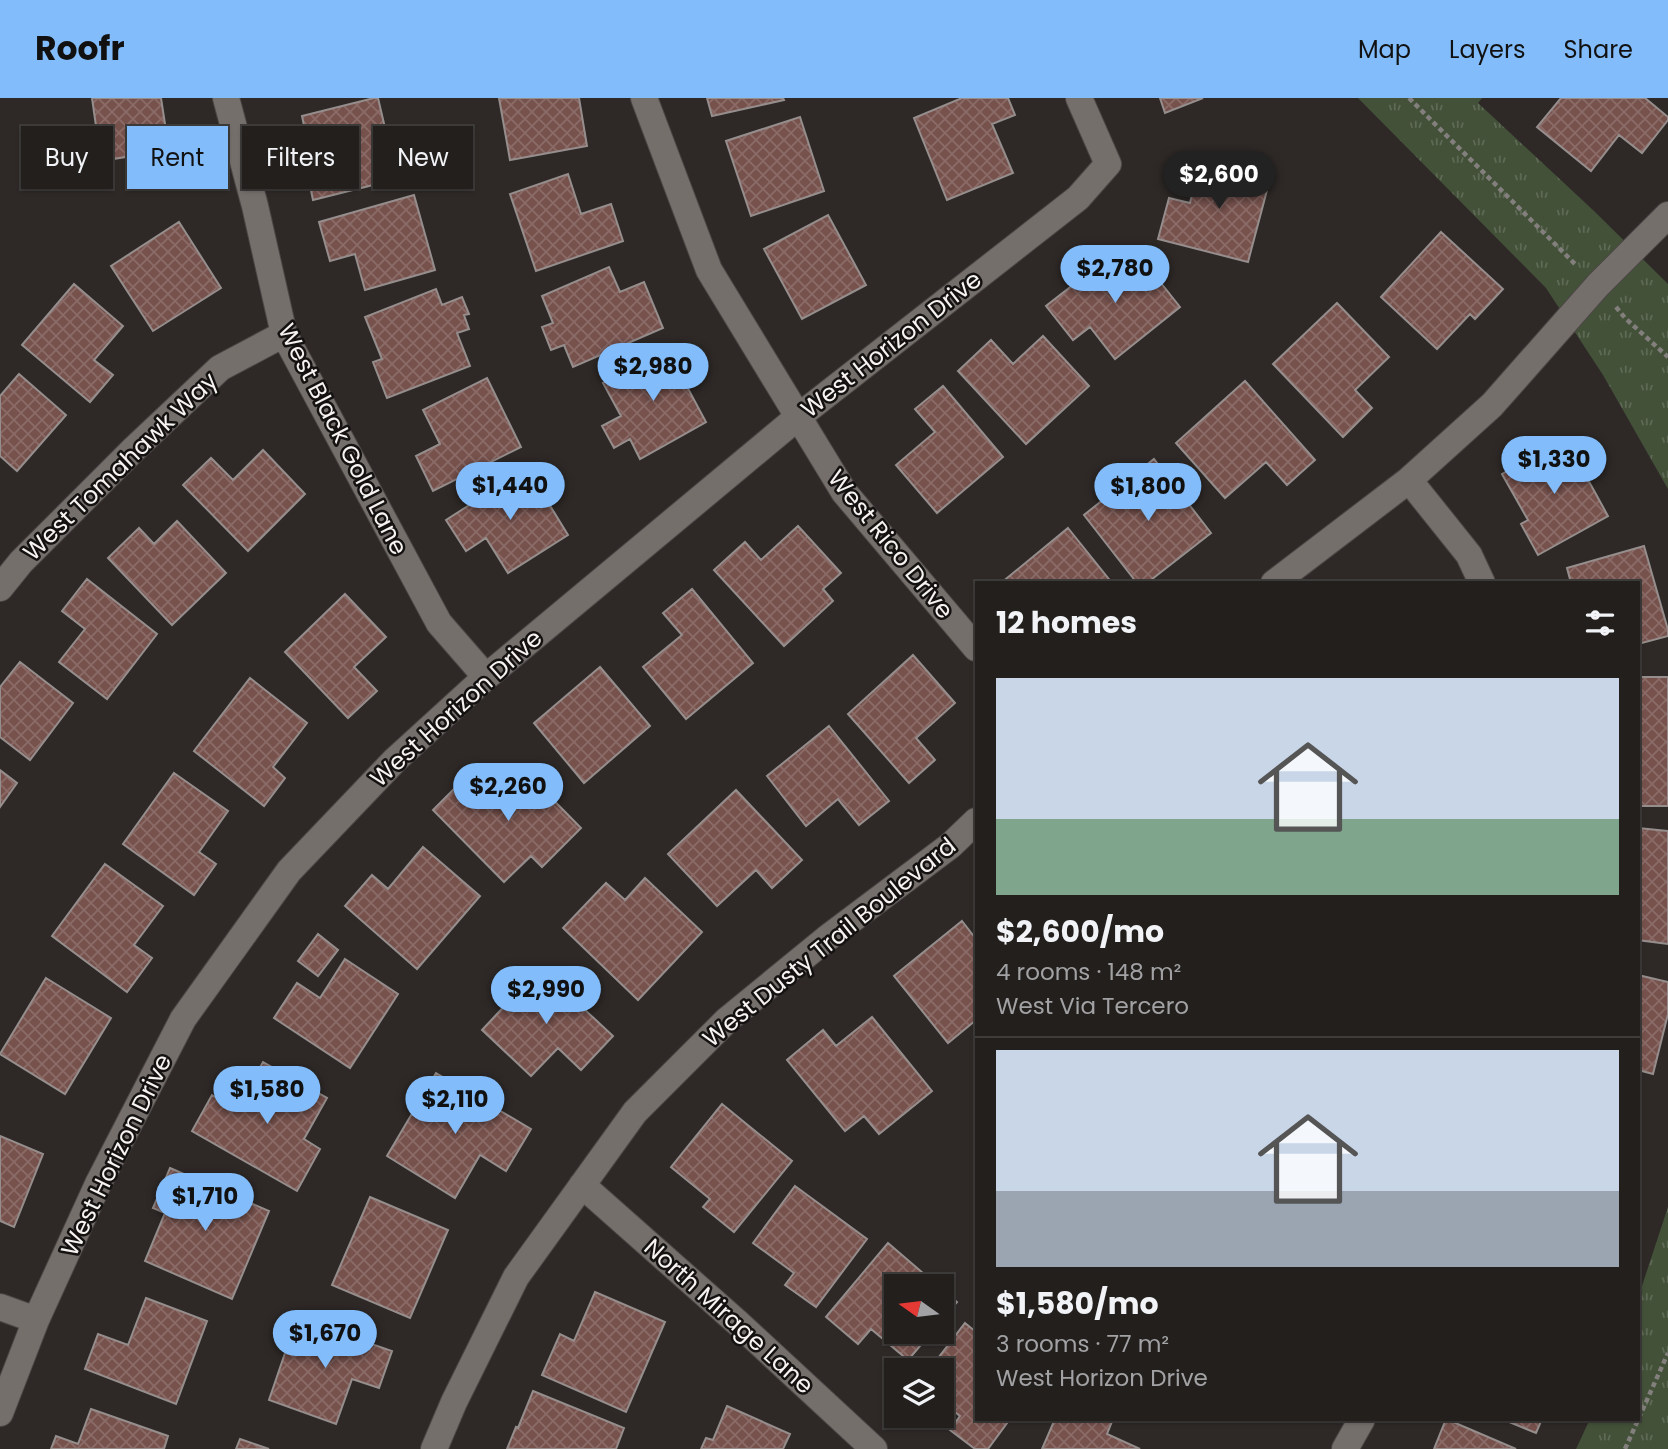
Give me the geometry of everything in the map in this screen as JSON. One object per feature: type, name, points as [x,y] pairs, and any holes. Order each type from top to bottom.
[{"type":"street","name":"West Black Gold Lane","points":[[226,98],[255,206],[284,334],[439,622],[486,677]]},
{"type":"street","name":"West Rico Drive","points":[[644,98],[709,270],[798,418],[844,492],[975,648]]},
{"type":"street","name":"West Horizon Drive","points":[[0,1413],[36,1320],[98,1184],[183,1019],[289,871],[395,760],[486,677],[798,418],[1078,198],[1108,164],[1079,98]]},
{"type":"street","points":[[1277,581],[1409,480],[1492,405],[1598,285],[1668,215]]},
{"type":"street","name":"West Tomahawk Way","points":[[0,588],[21,562],[114,468],[220,368],[284,334]]},
{"type":"street","points":[[1409,480],[1469,555],[1481,581]]},
{"type":"street","name":"West Dusty Trail Boulevard","points":[[434,1449],[454,1402],[516,1277],[635,1112],[727,1020],[826,939],[951,845],[975,822]]},
{"type":"street","name":"North Mirage Lane","points":[[582,1185],[739,1324],[874,1449]]},
{"type":"street","points":[[0,1307],[36,1320]]},
{"type":"street","points":[[1345,1449],[1361,1421]]},
{"type":"path","points":[[1409,98],[1598,285],[1625,318],[1668,357]]},
{"type":"path","points":[[1640,1416],[1668,1353]]},
{"type":"path","points":[[1625,1449],[1638,1421]]},
{"type":"green space","points":[[1358,98],[1482,98],[1478,103],[1668,284],[1668,489],[1603,375],[1546,288]]},
{"type":"green space","points":[[1668,1207],[1668,1449],[1576,1449],[1589,1421],[1640,1421],[1640,1292]]},
{"type":"building","points":[[92,98],[161,98],[165,126],[127,126],[127,157],[113,159],[113,126],[96,126]]},
{"type":"building","points":[[378,98],[385,126],[373,126],[373,185],[359,188],[359,126],[304,126],[302,116]]},
{"type":"building","points":[[499,98],[579,98],[587,146],[510,160]]},
{"type":"building","points":[[707,98],[783,98],[784,100],[712,116]]},
{"type":"building","points":[[962,98],[1008,98],[1015,115],[992,124],[1013,173],[947,200],[914,118]]},
{"type":"building","points":[[1160,98],[1203,98],[1165,113]]},
{"type":"building","points":[[1561,98],[1645,98],[1668,117],[1668,120],[1642,153],[1619,135],[1591,171],[1537,127]]},
{"type":"building","points":[[800,117],[824,191],[751,216],[726,141]]},
{"type":"building","points":[[1201,157],[1271,175],[1248,262],[1158,239],[1169,198],[1190,203]]},
{"type":"building","points":[[568,174],[581,214],[611,204],[623,241],[536,271],[510,194]]},
{"type":"building","points":[[311,189],[357,189],[313,200]]},
{"type":"building","points":[[414,195],[435,270],[365,290],[355,254],[330,261],[319,222]]},
{"type":"building","points":[[828,215],[866,285],[802,319],[764,249]]},
{"type":"building","points":[[179,222],[221,288],[153,331],[111,266]]},
{"type":"building","points":[[1441,232],[1503,289],[1475,319],[1470,314],[1437,349],[1381,297]]},
{"type":"building","points":[[1134,249],[1180,307],[1115,359],[1090,327],[1073,340],[1046,306],[1087,274],[1092,281]]},
{"type":"building","points":[[609,267],[620,292],[644,282],[663,328],[573,367],[564,345],[551,350],[542,327],[553,323],[542,296]]},
{"type":"building","points":[[74,284],[123,326],[94,360],[113,375],[90,402],[22,345]]},
{"type":"building","points":[[436,289],[442,305],[462,297],[469,314],[464,315],[469,329],[457,333],[470,366],[387,398],[373,362],[382,359],[365,317]]},
{"type":"building","points":[[1337,303],[1389,357],[1355,390],[1372,408],[1343,437],[1273,364]]},
{"type":"building","points":[[1043,336],[1089,386],[1026,444],[958,371],[991,340],[1013,364]]},
{"type":"building","points":[[673,344],[692,379],[685,383],[706,422],[640,459],[630,439],[614,448],[602,426],[621,416],[603,383]]},
{"type":"building","points":[[19,374],[66,415],[17,471],[0,456],[0,396]]},
{"type":"building","points":[[487,378],[521,447],[433,491],[416,456],[440,444],[423,410]]},
{"type":"building","points":[[1245,381],[1315,460],[1287,485],[1266,462],[1225,498],[1176,443]]},
{"type":"building","points":[[943,386],[1003,457],[937,513],[896,465],[935,432],[915,409]]},
{"type":"building","points":[[1565,438],[1608,516],[1538,555],[1521,524],[1528,520],[1502,474]]},
{"type":"building","points":[[263,450],[305,494],[248,551],[183,485],[211,458],[233,480]]},
{"type":"building","points":[[1154,459],[1211,533],[1150,581],[1135,581],[1084,515]]},
{"type":"building","points":[[527,468],[568,535],[508,573],[486,538],[466,551],[446,520]]},
{"type":"building","points":[[177,521],[226,573],[172,625],[108,558],[139,528],[154,544]]},
{"type":"building","points":[[798,526],[841,573],[823,589],[833,601],[784,646],[714,570],[745,542],[761,560]]},
{"type":"building","points":[[1068,528],[1110,581],[1003,581]]},
{"type":"building","points":[[1644,546],[1668,636],[1640,643],[1640,581],[1570,581],[1567,568]]},
{"type":"building","points":[[87,579],[157,634],[107,699],[59,662],[85,629],[62,611]]},
{"type":"building","points":[[692,589],[753,663],[686,719],[643,667],[682,635],[663,613]]},
{"type":"building","points":[[345,594],[386,637],[354,667],[377,691],[348,718],[285,652]]},
{"type":"building","points":[[913,655],[955,703],[916,738],[935,760],[909,783],[848,714]]},
{"type":"building","points":[[20,662],[73,703],[30,760],[0,737],[0,687]]},
{"type":"building","points":[[600,667],[650,726],[584,783],[534,723]]},
{"type":"building","points":[[1640,677],[1668,677],[1668,806],[1640,806]]},
{"type":"building","points":[[250,678],[307,723],[273,767],[285,778],[264,806],[194,751]]},
{"type":"building","points":[[829,726],[889,801],[859,825],[838,799],[806,826],[767,776]]},
{"type":"building","points":[[519,765],[581,828],[542,867],[531,856],[504,882],[433,810],[464,779],[484,799]]},
{"type":"building","points":[[0,770],[17,783],[0,807]]},
{"type":"building","points":[[174,773],[228,811],[199,852],[216,864],[194,895],[123,844]]},
{"type":"building","points":[[736,790],[802,860],[772,888],[756,870],[717,906],[668,854]]},
{"type":"building","points":[[1640,828],[1668,831],[1668,944],[1640,940]]},
{"type":"building","points":[[423,847],[480,896],[417,969],[345,906],[372,875],[388,889]]},
{"type":"building","points":[[105,864],[163,906],[134,945],[152,958],[127,992],[52,936]]},
{"type":"building","points":[[645,878],[702,932],[638,1000],[563,928],[606,883],[625,900]]},
{"type":"building","points":[[962,921],[975,938],[975,1021],[948,1043],[894,976]]},
{"type":"building","points":[[318,934],[338,950],[318,976],[298,961]]},
{"type":"building","points":[[345,959],[398,994],[350,1068],[274,1018],[297,983],[320,998]]},
{"type":"building","points":[[540,968],[613,1036],[581,1070],[558,1048],[531,1076],[482,1030]]},
{"type":"building","points":[[1640,975],[1668,982],[1668,1014],[1653,1074],[1640,1071]]},
{"type":"building","points":[[46,978],[111,1018],[65,1094],[0,1054]]},
{"type":"building","points":[[872,1017],[932,1091],[879,1134],[864,1116],[845,1131],[787,1060],[823,1030],[836,1046]]},
{"type":"building","points":[[263,1062],[327,1098],[304,1139],[320,1149],[297,1191],[192,1131],[212,1095],[237,1109]]},
{"type":"building","points":[[436,1073],[531,1129],[506,1171],[480,1155],[455,1198],[387,1156]]},
{"type":"building","points":[[722,1104],[792,1161],[734,1232],[703,1207],[710,1199],[671,1167]]},
{"type":"building","points":[[0,1136],[43,1154],[14,1227],[0,1221]]},
{"type":"building","points":[[170,1168],[269,1211],[232,1299],[145,1261],[165,1213],[153,1208]]},
{"type":"building","points":[[795,1186],[867,1239],[816,1307],[785,1285],[794,1273],[753,1243]]},
{"type":"building","points":[[370,1197],[448,1230],[410,1318],[332,1285]]},
{"type":"building","points":[[888,1243],[924,1274],[884,1274],[884,1340],[871,1329],[858,1344],[826,1317]]},
{"type":"building","points":[[595,1292],[665,1322],[626,1412],[542,1375],[560,1334],[574,1341]]},
{"type":"building","points":[[146,1298],[207,1321],[176,1404],[85,1369],[98,1334],[128,1345]]},
{"type":"building","points":[[297,1318],[392,1351],[379,1388],[352,1379],[336,1424],[269,1400]]},
{"type":"building","points":[[965,1323],[975,1331],[975,1421],[1009,1421],[988,1449],[975,1449],[950,1430],[960,1416],[954,1411],[954,1358],[938,1358],[949,1344],[954,1344],[954,1337]]},
{"type":"building","points":[[889,1344],[922,1344],[910,1358],[906,1358]]},
{"type":"building","points":[[533,1391],[624,1428],[616,1449],[507,1449]]},
{"type":"building","points":[[727,1406],[790,1434],[783,1449],[701,1449],[706,1438],[713,1440]]},
{"type":"building","points":[[91,1409],[168,1436],[164,1449],[51,1449],[56,1436],[78,1444]]},
{"type":"building","points":[[1054,1421],[1112,1421],[1107,1434],[1140,1449],[1042,1449]]},
{"type":"building","points":[[1445,1421],[1451,1421],[1516,1449],[1434,1449]]},
{"type":"building","points":[[1507,1421],[1541,1421],[1536,1433]]},
{"type":"building","points":[[240,1439],[269,1449],[236,1449]]}]
